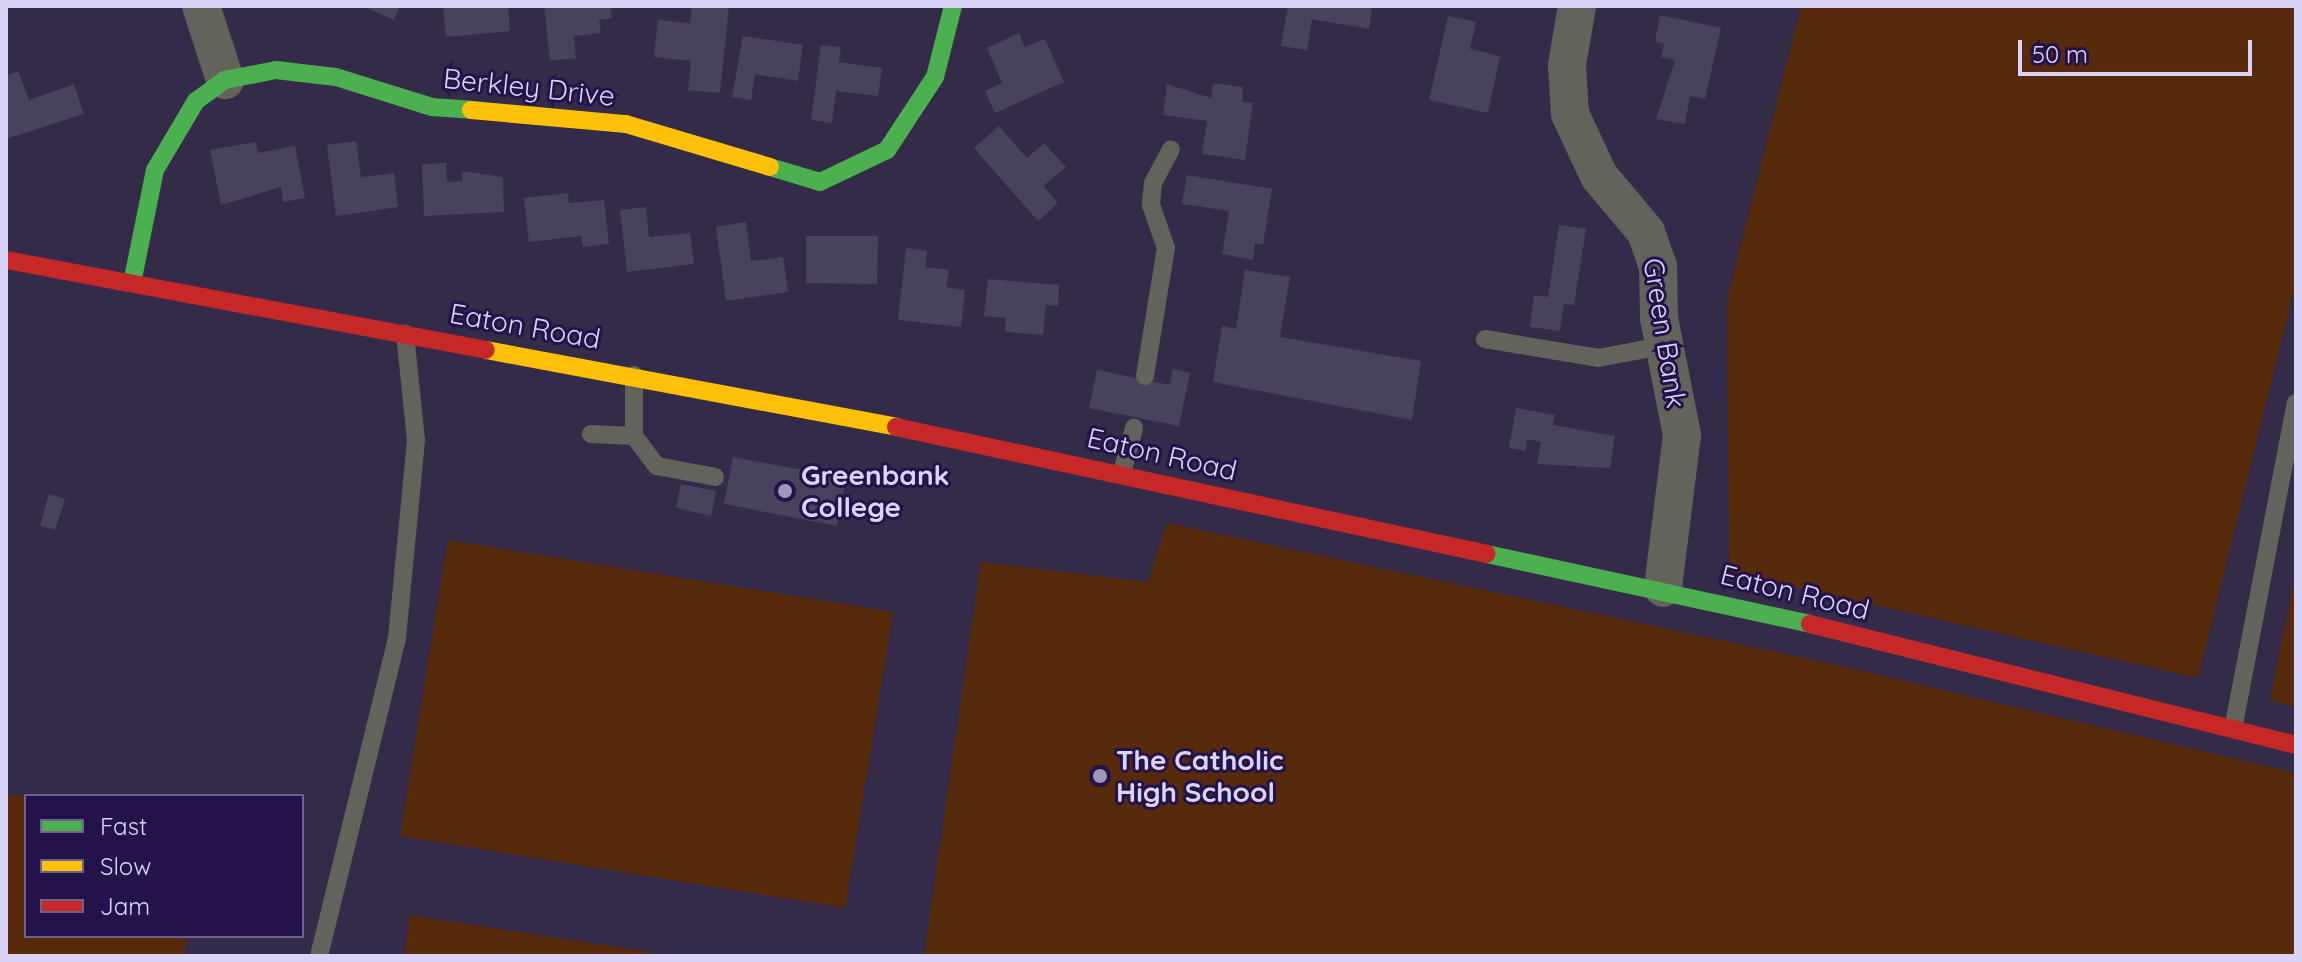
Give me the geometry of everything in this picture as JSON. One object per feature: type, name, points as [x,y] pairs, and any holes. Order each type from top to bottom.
[{"type":"street","points":[[201,6],[225,80]]},
{"type":"street","name":"Berkley Drive","points":[[132,283],[155,170],[196,101],[225,80],[276,70],[336,77],[432,107],[626,124],[820,182],[887,150],[909,122],[935,77],[953,6]]},
{"type":"street","name":"Green Bank","points":[[1577,6],[1567,65],[1570,114],[1599,176],[1646,232],[1658,266],[1663,346],[1682,435],[1663,588]]},
{"type":"street","name":"Eaton Road","points":[[6,260],[634,374],[1122,473],[1663,588],[2296,745]]},
{"type":"lane","points":[[1145,376],[1166,248],[1151,205],[1153,183],[1171,149]]},
{"type":"lane","points":[[319,956],[397,638],[416,440],[405,334]]},
{"type":"lane","points":[[1485,339],[1598,358],[1663,346]]},
{"type":"lane","points":[[634,374],[634,436],[657,466],[715,477]]},
{"type":"lane","points":[[2233,729],[2296,403]]},
{"type":"lane","points":[[1122,473],[1134,428]]},
{"type":"lane","points":[[591,434],[634,436]]},
{"type":"shaded area","points":[[1801,6],[2296,6],[2296,281],[2198,678],[1729,572],[1727,300]]},
{"type":"shaded area","points":[[1167,523],[1824,662],[2296,773],[2296,956],[924,956],[981,562],[1148,582]]},
{"type":"shaded area","points":[[448,540],[893,612],[845,908],[400,836]]},
{"type":"shaded area","points":[[2296,571],[2296,707],[2270,701]]},
{"type":"shaded area","points":[[6,794],[24,797],[24,938],[187,938],[184,956],[6,956]]},
{"type":"shaded area","points":[[410,915],[674,956],[404,956]]},
{"type":"building","points":[[362,6],[400,6],[394,20]]},
{"type":"building","points":[[443,6],[508,6],[510,31],[446,37]]},
{"type":"building","points":[[544,6],[610,6],[612,18],[599,20],[601,33],[574,36],[576,58],[550,61]]},
{"type":"building","points":[[692,6],[729,6],[720,93],[688,90],[691,61],[654,57],[658,20],[690,23]]},
{"type":"building","points":[[1288,6],[1372,6],[1369,29],[1312,19],[1307,50],[1281,46]]},
{"type":"building","points":[[1660,15],[1721,28],[1705,99],[1690,96],[1685,124],[1656,119],[1675,60],[1661,57],[1664,44],[1655,42]]},
{"type":"building","points":[[1448,16],[1476,22],[1470,49],[1500,56],[1488,113],[1429,100]]},
{"type":"building","points":[[1019,33],[1025,47],[1045,39],[1064,82],[995,113],[985,91],[1002,83],[987,48]]},
{"type":"building","points":[[743,36],[803,45],[798,81],[755,74],[751,100],[732,97]]},
{"type":"building","points":[[821,45],[841,47],[839,62],[882,68],[878,96],[836,91],[832,123],[811,120]]},
{"type":"building","points":[[18,71],[29,100],[74,84],[84,114],[6,139],[6,76]]},
{"type":"building","points":[[1213,83],[1243,87],[1242,102],[1253,103],[1245,160],[1202,154],[1207,121],[1163,115],[1167,84],[1211,98]]},
{"type":"building","points":[[999,126],[1027,158],[1044,143],[1066,167],[1043,186],[1058,203],[1038,221],[974,148]]},
{"type":"building","points":[[356,141],[361,177],[394,173],[398,207],[336,216],[327,145]]},
{"type":"building","points":[[256,142],[258,153],[295,146],[305,198],[283,202],[281,187],[221,205],[210,150]]},
{"type":"building","points":[[446,163],[447,182],[462,181],[462,171],[503,177],[504,212],[424,216],[422,164]]},
{"type":"building","points":[[1187,175],[1272,189],[1263,245],[1255,243],[1253,260],[1222,254],[1229,211],[1182,204]]},
{"type":"building","points":[[568,193],[569,203],[604,200],[609,244],[583,247],[581,236],[529,242],[524,198]]},
{"type":"building","points":[[646,207],[649,237],[690,233],[694,264],[627,272],[620,210]]},
{"type":"building","points":[[746,222],[751,261],[783,257],[788,292],[726,301],[716,227]]},
{"type":"building","points":[[1559,225],[1586,229],[1574,305],[1564,304],[1560,331],[1530,327],[1534,295],[1548,297]]},
{"type":"building","points":[[806,236],[878,236],[877,284],[806,283]]},
{"type":"building","points":[[906,248],[927,251],[925,267],[949,270],[946,287],[965,290],[961,327],[898,320]]},
{"type":"building","points":[[1245,270],[1290,277],[1280,337],[1421,361],[1412,420],[1213,382],[1222,326],[1236,329]]},
{"type":"building","points":[[988,279],[1059,285],[1058,306],[1046,305],[1043,335],[1005,332],[1006,318],[984,316]]},
{"type":"building","points":[[1173,369],[1190,373],[1179,426],[1089,408],[1097,370],[1170,385]]},
{"type":"building","points":[[1516,408],[1555,415],[1553,425],[1615,436],[1610,468],[1537,464],[1541,442],[1527,439],[1526,451],[1509,448]]},
{"type":"building","name":"Greenbank College","points":[[733,457],[846,478],[837,526],[724,504]]},
{"type":"building","points":[[681,484],[716,491],[711,516],[676,508]]},
{"type":"building","points":[[49,494],[65,499],[55,530],[40,526]]},
{"type":"traffic: fast","points":[[770,167],[820,182],[887,150],[935,77],[953,6]]},
{"type":"traffic: fast","points":[[132,283],[155,170],[196,101],[225,80],[276,70],[336,77],[432,107],[471,110]]},
{"type":"traffic: fast","points":[[1487,554],[1810,624]]},
{"type":"traffic: slow","points":[[471,110],[626,124],[770,167]]},
{"type":"traffic: slow","points":[[486,350],[896,427]]},
{"type":"traffic: jam","points":[[6,260],[486,350]]},
{"type":"traffic: jam","points":[[896,427],[1487,554]]},
{"type":"traffic: jam","points":[[1810,624],[2296,745]]},
{"type":"place","name":"Greenbank College","points":[[785,491]]},
{"type":"place","name":"The Catholic High School","points":[[1100,776]]}]
